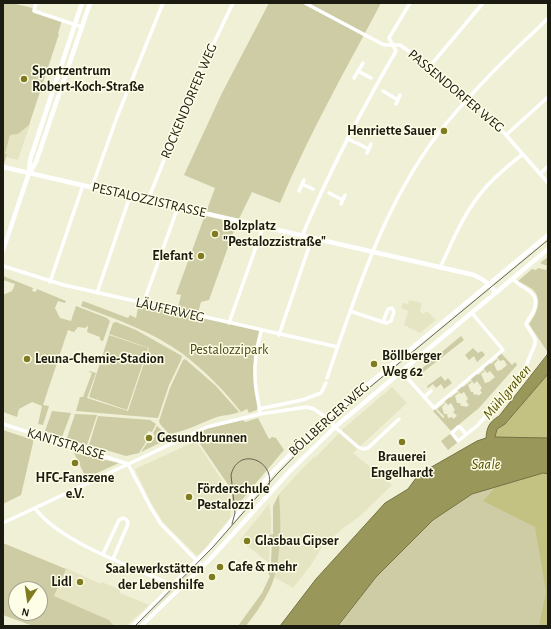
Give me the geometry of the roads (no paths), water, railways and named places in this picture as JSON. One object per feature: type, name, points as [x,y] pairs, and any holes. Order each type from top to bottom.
[{"type":"street","points":[[36,3],[34,11],[82,27]]},
{"type":"street","points":[[29,173],[30,160],[82,3]]},
{"type":"street","points":[[3,250],[29,173],[36,162],[90,3]]},
{"type":"street","points":[[92,187],[117,117],[163,3]]},
{"type":"street","name":"ROCKENDORFER WEG","points":[[148,200],[196,80],[233,3]]},
{"type":"street","name":"PASSENDORFER WEG","points":[[305,3],[384,45],[400,45],[430,66],[488,116],[548,183]]},
{"type":"street","points":[[302,236],[321,191],[347,138],[396,51],[389,38],[410,3]]},
{"type":"street","points":[[430,66],[483,3]]},
{"type":"street","points":[[327,378],[372,252],[391,209],[409,177],[448,121],[509,55],[548,18]]},
{"type":"street","points":[[354,78],[363,63]]},
{"type":"street","points":[[358,71],[378,82]]},
{"type":"street","points":[[375,87],[397,102],[400,95]]},
{"type":"street","points":[[506,135],[548,97]]},
{"type":"street","points":[[347,138],[356,142],[368,151],[371,144]]},
{"type":"street","points":[[440,268],[462,222],[475,200],[493,179],[523,154]]},
{"type":"street","points":[[540,174],[548,166]]},
{"type":"street","name":"PESTALOZZISTRASSE","points":[[3,167],[474,275],[483,279],[496,293]]},
{"type":"street","points":[[299,191],[303,182],[314,189],[328,193],[342,202],[345,195]]},
{"type":"street","points":[[50,282],[83,185]]},
{"type":"street","points":[[97,293],[130,196]]},
{"type":"street","points":[[143,304],[178,207]]},
{"type":"street","points":[[229,323],[263,226]]},
{"type":"street","name":"BÖLLBERGER WEG","points":[[133,626],[197,561],[283,461],[327,418],[548,235]]},
{"type":"street","points":[[279,335],[312,238]]},
{"type":"street","name":"BÖLLBERGER WEG","points":[[141,626],[202,566],[289,472],[335,427],[548,249]]},
{"type":"street","name":"LÄUFERWEG","points":[[3,266],[50,282],[261,331],[338,347]]},
{"type":"street","points":[[466,434],[478,425],[520,378],[534,347],[534,340],[526,324],[535,307],[535,297],[531,292],[518,284],[513,278]]},
{"type":"street","points":[[350,311],[383,322]]},
{"type":"street","points":[[402,372],[434,408],[503,350],[472,313]]},
{"type":"street","points":[[260,414],[256,392],[255,369],[261,331]]},
{"type":"street","points":[[259,409],[302,400],[321,393],[326,384]]},
{"type":"street","points":[[424,397],[431,391]]},
{"type":"street","points":[[3,523],[207,427],[260,414],[307,407],[321,412],[335,427],[358,447],[363,449],[368,448],[398,419]]},
{"type":"street","name":"KANTSTRASSE","points":[[3,424],[128,464]]},
{"type":"street","points":[[128,464],[161,524],[202,566]]},
{"type":"street","points":[[35,508],[64,533],[84,546],[172,586]]},
{"type":"street","points":[[103,554],[119,520],[123,518],[127,520],[128,524],[113,559]]},
{"type":"water","name":"Saale","points":[[548,354],[548,374],[505,424],[497,429],[495,437],[548,438],[548,474],[543,473],[472,494],[433,520],[376,577],[338,626],[280,626],[316,579],[385,503],[408,489],[416,478],[428,469],[477,441],[486,438],[488,428],[493,420],[499,416]]},
{"type":"tram line","points":[[135,626],[213,547],[277,474],[329,421],[548,240]]},
{"type":"tram line","points":[[232,524],[235,513],[231,475],[235,466],[241,461],[248,459],[261,463],[267,469],[269,485]]},
{"type":"place","name":"Sportzentrum Robert-Koch-Straße","points":[[24,79]]},
{"type":"place","name":"Henriette Sauer","points":[[444,131]]},
{"type":"place","name":"Bolzplatz \"Pestalozzistraße\"","points":[[215,234]]},
{"type":"place","name":"Elefant","points":[[201,256]]},
{"type":"place","name":"Leuna-Chemie-Stadion","points":[[27,359]]},
{"type":"place","name":"Böllberger Weg 62","points":[[374,364]]},
{"type":"place","name":"Gesundbrunnen","points":[[149,438]]},
{"type":"place","name":"Brauerei Engelhardt","points":[[402,442]]},
{"type":"place","name":"HFC-Fanszene e.V.","points":[[75,463]]},
{"type":"place","name":"Förderschule Pestalozzi","points":[[189,497]]},
{"type":"place","name":"Glasbau Gipser","points":[[247,541]]},
{"type":"place","name":"Cafe & mehr","points":[[220,567]]},
{"type":"place","name":"Saalewerkstätten der Lebenshilfe","points":[[212,577]]},
{"type":"place","name":"Lidl","points":[[80,582]]},
{"type":"park label","name":"Pestalozzipark","points":[[229,350]]},
{"type":"water label","name":"Mühlgraben","points":[[507,392]]}]
